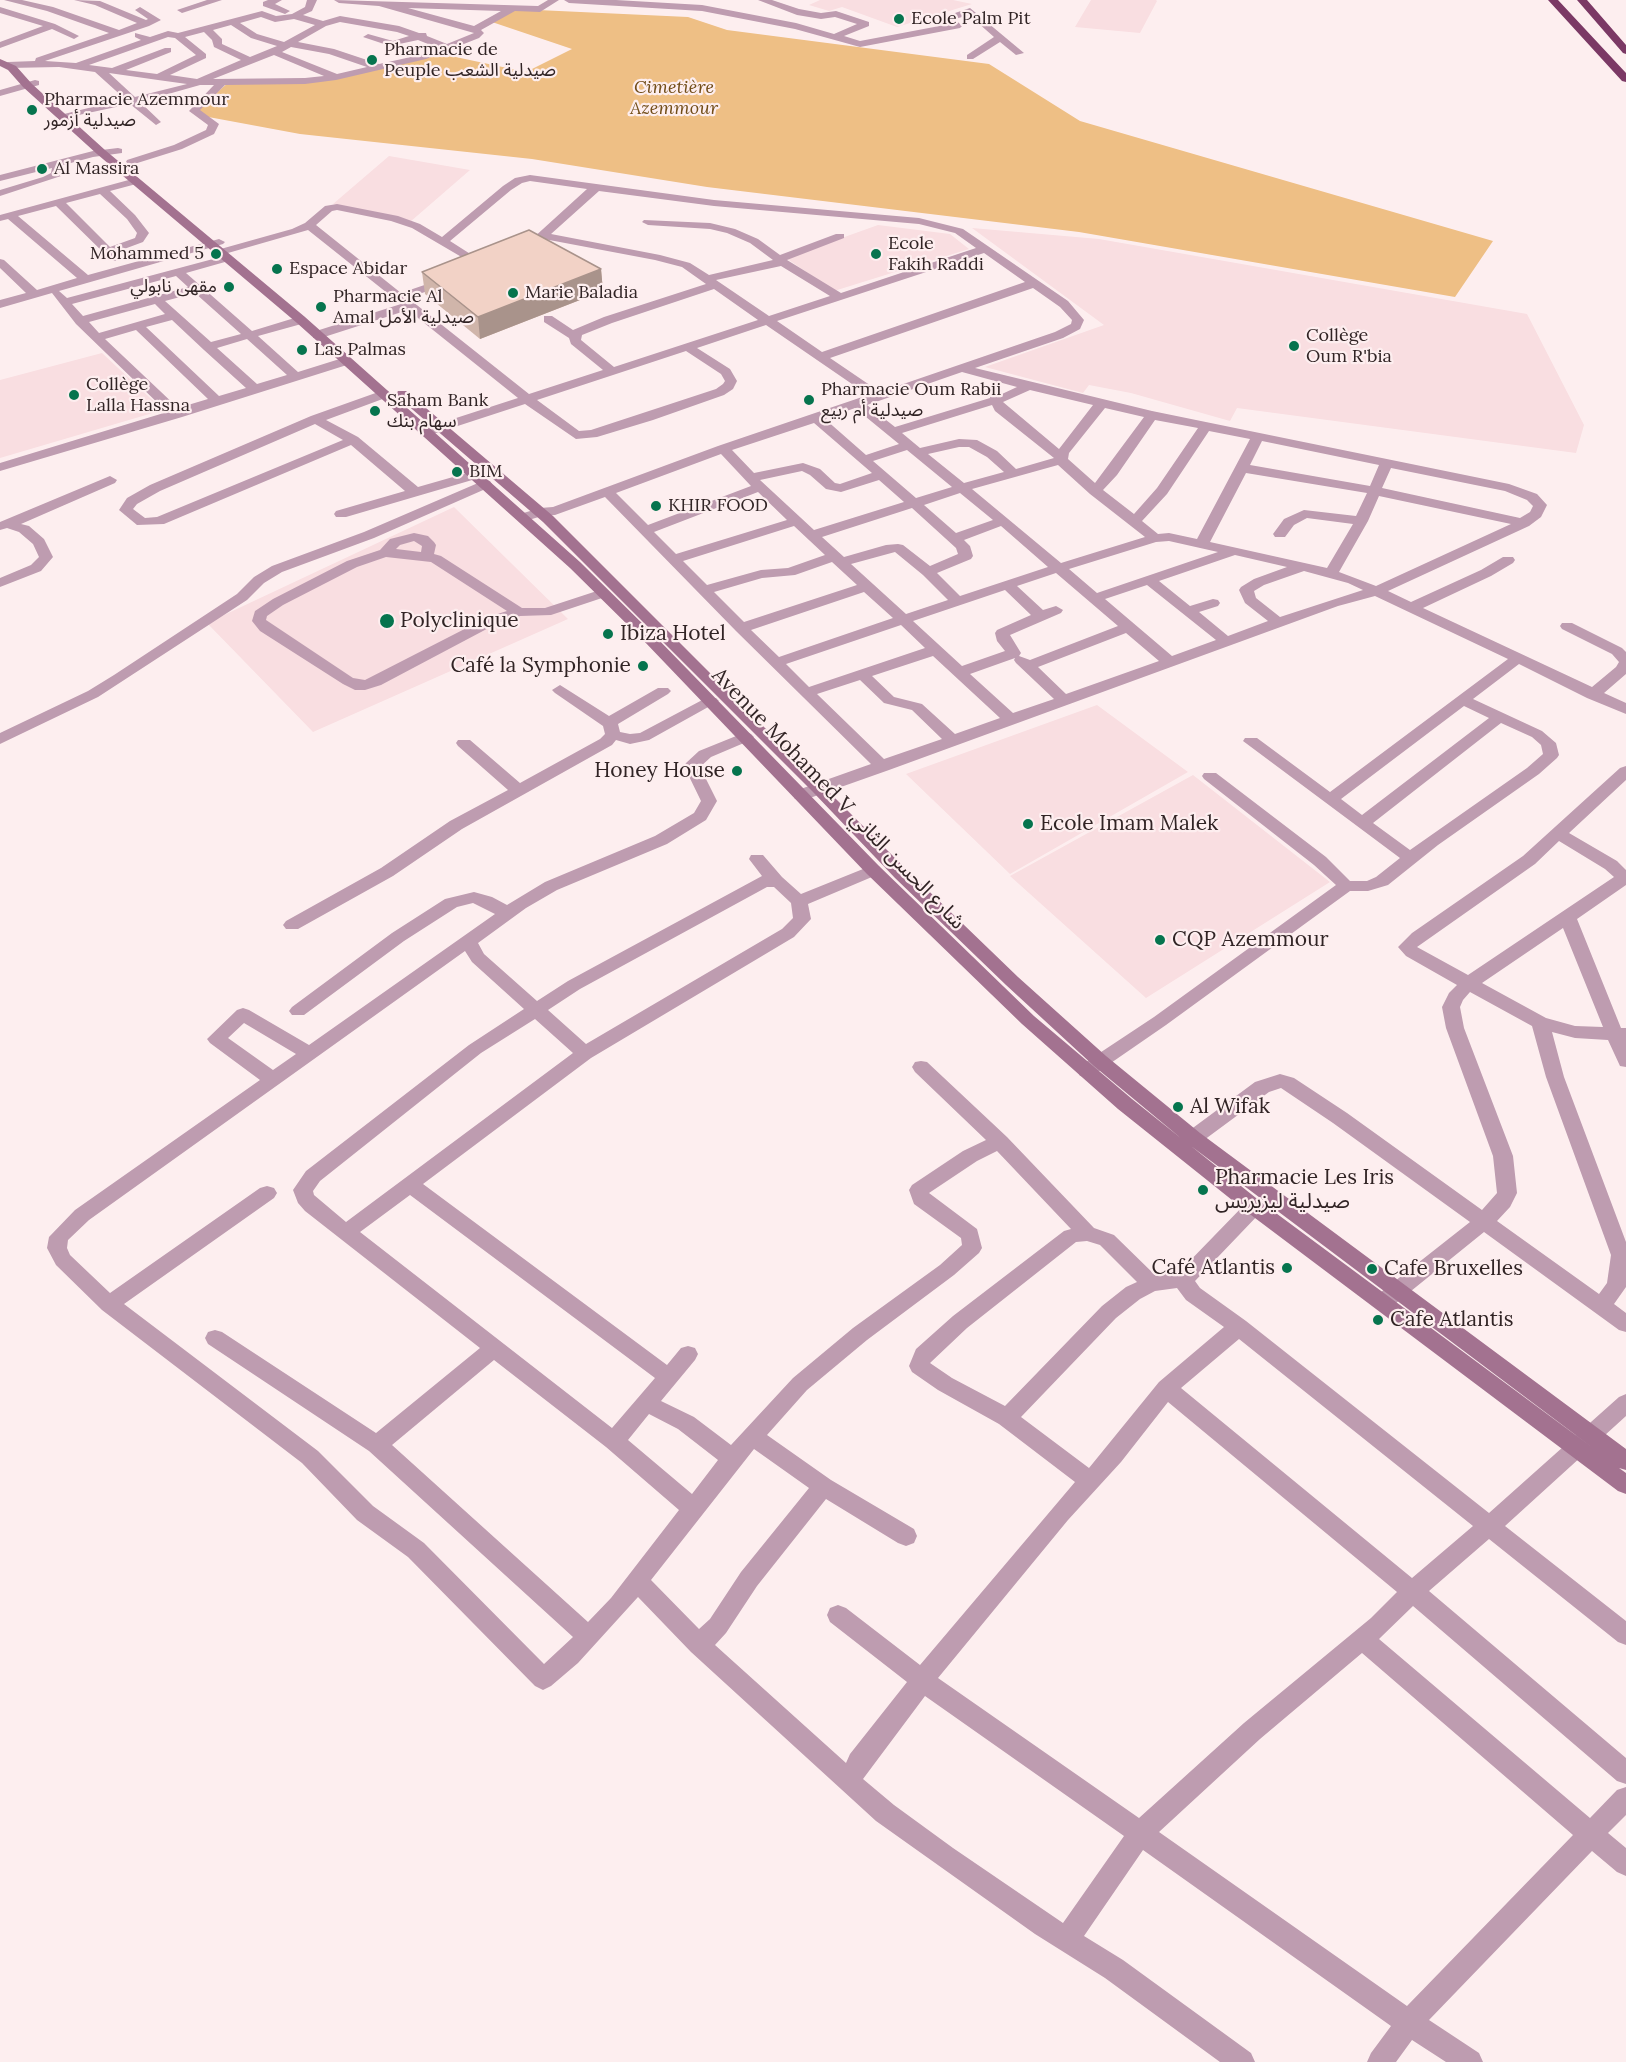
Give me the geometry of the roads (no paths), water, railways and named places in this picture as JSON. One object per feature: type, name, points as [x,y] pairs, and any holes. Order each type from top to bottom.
[{"type":"highway","points":[[1553,0],[1626,79]]},
{"type":"highway","points":[[1582,0],[1626,51]]},
{"type":"main road","name":"Avenue Mohamed V شارع الحسن الثاني","points":[[4,66],[29,78],[136,181],[222,249],[539,517],[711,701],[966,963],[1093,1066],[1254,1207],[1390,1297]]},
{"type":"main road","name":"Avenue Mohamed V شارع الحسن الثاني","points":[[105,151],[131,162],[222,249]]},
{"type":"main road","name":"Avenue Mohamed V شارع الحسن الثاني","points":[[315,328],[346,361],[384,394],[434,430],[479,479],[539,517]]},
{"type":"main road","name":"Avenue Mohamed V شارع الحسن الثاني","points":[[611,594],[819,789],[1093,1066],[1193,1138],[1390,1297],[1584,1443],[1626,1485]]},
{"type":"main road","name":"Avenue Mohamed V شارع الحسن الثاني","points":[[1584,1443],[1626,1461]]},
{"type":"street","points":[[9,0],[50,9],[100,27],[149,40]]},
{"type":"street","points":[[79,0],[97,3],[146,24]]},
{"type":"street","points":[[187,0],[198,6]]},
{"type":"street","points":[[277,0],[266,4],[335,31]]},
{"type":"street","points":[[177,36],[263,14],[275,19],[295,16],[309,9],[312,0]]},
{"type":"street","points":[[341,0],[402,5],[500,4],[513,8],[540,9],[554,0]]},
{"type":"street","points":[[568,0],[629,2],[712,9],[796,26],[860,44],[957,26],[949,18],[970,11],[1019,53]]},
{"type":"street","points":[[763,0],[801,12],[819,16],[836,14],[866,24],[834,37]]},
{"type":"street","points":[[181,102],[199,82],[223,70],[289,45],[321,26],[354,12],[348,9],[360,2]]},
{"type":"street","points":[[182,10],[221,4],[247,19]]},
{"type":"street","points":[[402,5],[476,29],[513,8]]},
{"type":"street","points":[[376,26],[402,5]]},
{"type":"street","points":[[0,10],[52,26],[74,36]]},
{"type":"street","points":[[0,93],[123,32],[156,20],[140,10]]},
{"type":"street","points":[[340,19],[399,29],[448,48]]},
{"type":"street","points":[[233,22],[254,36],[289,45],[338,53],[379,68]]},
{"type":"street","points":[[338,53],[393,44],[456,23]]},
{"type":"street","points":[[0,45],[52,26]]},
{"type":"street","points":[[64,40],[100,27]]},
{"type":"street","points":[[206,29],[217,39],[217,45],[251,61]]},
{"type":"street","points":[[78,66],[199,82],[305,81],[336,77],[406,61],[448,48],[476,36],[479,33],[476,29]]},
{"type":"street","points":[[21,53],[4,66],[29,78],[78,66],[168,34],[177,36],[203,56],[158,77]]},
{"type":"street","points":[[357,35],[374,48],[406,61]]},
{"type":"street","points":[[970,57],[1000,37]]},
{"type":"street","points":[[116,70],[168,50]]},
{"type":"street","points":[[274,52],[336,77]]},
{"type":"street","points":[[193,60],[223,70]]},
{"type":"street","points":[[256,81],[273,69],[293,60]]},
{"type":"street","points":[[97,68],[156,122]]},
{"type":"street","points":[[131,162],[178,147],[210,132],[214,124],[147,75]]},
{"type":"street","points":[[69,116],[130,100],[181,102],[222,82]]},
{"type":"street","points":[[0,178],[105,151]]},
{"type":"street","points":[[0,193],[53,176],[57,172],[52,165]]},
{"type":"street","points":[[442,242],[519,180],[537,178],[714,203],[929,222],[959,231],[1074,312],[1078,320],[1076,326],[1059,335],[723,449],[539,517]]},
{"type":"street","points":[[5,217],[136,181]]},
{"type":"street","points":[[525,248],[544,236],[595,188]]},
{"type":"street","points":[[102,190],[131,217],[143,233],[139,240],[109,251]]},
{"type":"street","points":[[58,202],[126,268]]},
{"type":"street","points":[[0,304],[126,268],[279,237],[309,225],[329,208],[341,208],[404,221],[488,264],[470,271]]},
{"type":"street","points":[[5,217],[86,280]]},
{"type":"street","points":[[648,222],[703,225],[731,231],[754,241],[781,261],[841,298]]},
{"type":"street","points":[[309,225],[571,432],[584,436],[657,414],[720,392],[729,386],[731,381],[726,372],[689,348]]},
{"type":"street","points":[[544,236],[678,262],[712,282],[879,397]]},
{"type":"street","points":[[575,336],[583,329],[601,322],[712,282],[781,261],[840,236]]},
{"type":"street","points":[[65,302],[178,272],[222,249]]},
{"type":"street","points":[[434,430],[611,371],[770,322],[986,249]]},
{"type":"street","points":[[0,262],[35,295]]},
{"type":"street","points":[[178,272],[296,376]]},
{"type":"street","points":[[208,347],[250,335],[315,328],[406,301],[454,278]]},
{"type":"street","points":[[821,357],[1035,283]]},
{"type":"street","points":[[80,321],[196,289]]},
{"type":"street","points":[[53,290],[80,321],[177,414]]},
{"type":"street","points":[[157,300],[255,389]]},
{"type":"street","points":[[97,337],[174,315]]},
{"type":"street","points":[[548,319],[575,336],[576,343],[611,371]]},
{"type":"street","points":[[138,326],[217,401]]},
{"type":"street","points":[[0,467],[346,361]]},
{"type":"street","points":[[801,795],[1333,603],[1376,591],[1524,523],[1536,514],[1540,505],[1524,492],[1101,404],[961,368]]},
{"type":"street","points":[[995,378],[996,400],[1000,408],[1061,458],[1095,491],[1155,538]]},
{"type":"street","points":[[893,432],[996,400],[1028,386]]},
{"type":"street","points":[[354,440],[159,521],[142,522],[126,510],[132,501],[155,488],[316,419],[384,394]]},
{"type":"street","points":[[858,404],[1003,521],[1170,662]]},
{"type":"street","points":[[813,535],[1061,458],[1101,404]]},
{"type":"street","points":[[1095,491],[1112,472],[1152,415]]},
{"type":"street","points":[[816,418],[879,475],[956,538],[965,549],[966,556],[928,572]]},
{"type":"street","points":[[316,419],[354,440],[415,492]]},
{"type":"street","points":[[1134,521],[1146,511],[1162,491],[1206,426]]},
{"type":"street","points":[[1202,543],[1258,437]]},
{"type":"street","points":[[863,460],[914,448],[959,442],[972,443],[992,454],[1013,473]]},
{"type":"street","points":[[723,449],[1011,720]]},
{"type":"street","points":[[1331,573],[1361,521],[1387,463]]},
{"type":"street","points":[[646,530],[756,482],[803,467],[815,472],[831,486],[841,488],[879,475]]},
{"type":"street","points":[[1242,468],[1376,491],[1524,523]]},
{"type":"street","points":[[341,514],[415,492],[479,479]]},
{"type":"street","points":[[0,739],[107,685],[242,597],[259,580],[277,569],[369,535],[479,479]]},
{"type":"street","points":[[4,525],[110,480]]},
{"type":"street","points":[[607,491],[741,628],[883,767]]},
{"type":"street","points":[[1280,534],[1289,522],[1304,514],[1361,521]]},
{"type":"street","points":[[674,559],[797,521]]},
{"type":"street","points":[[956,538],[1003,521]]},
{"type":"street","points":[[0,583],[36,568],[46,557],[31,534],[18,526],[4,525]]},
{"type":"street","points":[[777,662],[1059,568],[1155,538],[1174,537],[1331,573],[1376,591],[1626,710]]},
{"type":"street","points":[[705,590],[761,573],[790,572],[895,548],[928,572],[958,602]]},
{"type":"street","points":[[1095,598],[1234,551]]},
{"type":"street","points":[[519,612],[436,559],[386,553],[352,564],[278,602],[260,614],[259,621],[265,628],[348,681],[355,685],[365,685],[376,682],[493,620],[519,612],[546,612],[611,594]]},
{"type":"street","points":[[1410,608],[1486,573],[1508,560]]},
{"type":"street","points":[[1279,623],[1250,600],[1246,590],[1259,582],[1303,566]]},
{"type":"street","points":[[1149,580],[1227,642]]},
{"type":"street","points":[[1008,585],[1040,616]]},
{"type":"street","points":[[741,628],[867,586]]},
{"type":"street","points":[[1189,611],[1213,603]]},
{"type":"street","points":[[1056,610],[1002,633],[1004,641],[1014,653],[1064,700]]},
{"type":"street","points":[[1567,626],[1617,651],[1626,662],[1623,669],[1592,695]]},
{"type":"street","points":[[1028,666],[1128,627]]},
{"type":"street","points":[[808,692],[934,650]]},
{"type":"street","points":[[960,672],[1014,653]]},
{"type":"street","points":[[1331,799],[1517,659]]},
{"type":"street","points":[[862,674],[889,700],[917,707],[952,740]]},
{"type":"street","points":[[560,690],[611,729],[630,739],[644,737],[711,701]]},
{"type":"street","points":[[292,925],[378,878],[456,825],[606,742],[611,729],[663,691]]},
{"type":"street","points":[[1093,1066],[1160,1021],[1346,886],[1375,885],[1533,771],[1551,755],[1551,747],[1543,738],[1501,716],[1463,700]]},
{"type":"street","points":[[1363,822],[1501,716]]},
{"type":"street","points":[[746,737],[713,750],[694,762],[693,770],[709,801],[700,816],[682,829],[641,850],[540,891],[468,941],[82,1215],[59,1237],[57,1248],[63,1260],[109,1304],[310,1456],[365,1513],[416,1550],[543,1679],[570,1656],[638,1582],[732,1458],[800,1384],[972,1248],[969,1234],[921,1199],[919,1190],[970,1156],[1000,1142]]},
{"type":"street","points":[[1251,741],[1410,858]]},
{"type":"street","points":[[464,743],[519,791]]},
{"type":"street","points":[[1620,1034],[1575,1032],[1540,1023],[1410,951],[1409,945],[1529,860],[1626,771]]},
{"type":"street","points":[[1210,776],[1320,861],[1346,886]]},
{"type":"street","points":[[1390,1297],[1503,1202],[1507,1184],[1503,1156],[1452,1016],[1451,1007],[1455,997],[1469,983],[1567,916],[1625,882],[1611,865],[1559,834]]},
{"type":"street","points":[[346,1232],[585,1053],[788,933],[802,919],[799,901],[775,880],[757,859]]},
{"type":"street","points":[[799,901],[873,870]]},
{"type":"street","points":[[694,1509],[614,1441],[307,1202],[303,1190],[309,1180],[475,1049],[536,1008],[758,884],[775,880]]},
{"type":"street","points":[[298,1011],[398,937],[452,903],[474,897],[486,901],[507,914]]},
{"type":"street","points":[[1567,916],[1620,1034],[1626,1061]]},
{"type":"street","points":[[468,941],[478,958],[585,1053]]},
{"type":"street","points":[[273,1080],[216,1039],[243,1014],[309,1053]]},
{"type":"street","points":[[1540,1023],[1555,1077],[1621,1255],[1617,1285],[1601,1306]]},
{"type":"street","points":[[921,1067],[1000,1142],[1087,1233]]},
{"type":"street","points":[[1193,1138],[1262,1088],[1274,1082],[1284,1082],[1340,1118],[1626,1324]]},
{"type":"street","points":[[409,1184],[668,1377]]},
{"type":"street","points":[[109,1304],[267,1193]]},
{"type":"street","points":[[1007,1418],[1109,1312],[1133,1293],[1152,1284],[1182,1279],[1220,1244],[1254,1207]]},
{"type":"street","points":[[1090,1481],[1007,1418],[925,1372],[919,1366],[920,1360],[994,1294],[1061,1242],[1076,1234],[1087,1233],[1107,1240],[1152,1284]]},
{"type":"street","points":[[1182,1279],[1193,1294],[1239,1327],[1626,1635]]},
{"type":"street","points":[[849,1782],[859,1762],[1021,1559],[1090,1481],[1166,1388],[1239,1327]]},
{"type":"street","points":[[215,1338],[377,1445],[484,1539],[588,1636]]},
{"type":"street","points":[[377,1445],[494,1348]]},
{"type":"street","points":[[614,1441],[648,1404],[688,1354]]},
{"type":"street","points":[[1166,1388],[1626,1773]]},
{"type":"street","points":[[1067,1939],[1140,1833],[1246,1736],[1362,1639],[1412,1592],[1584,1443],[1626,1403]]},
{"type":"street","points":[[648,1404],[686,1423],[732,1458]]},
{"type":"street","points":[[751,1435],[823,1486],[906,1536]]},
{"type":"street","points":[[699,1645],[718,1626],[749,1579],[823,1486]]},
{"type":"street","points":[[638,1582],[699,1645],[885,1813],[944,1856],[1114,1969],[1242,2062]]},
{"type":"street","points":[[838,1615],[923,1681],[1409,2023],[1470,2062]]},
{"type":"street","points":[[1362,1639],[1626,1864]]},
{"type":"street","points":[[1380,2062],[1409,2023],[1626,1798]]},
{"type":"place","name":"Ecole Palm Pit","points":[[899,19]]},
{"type":"place","name":"Pharmacie de Peuple صيدلية الشعب","points":[[372,60]]},
{"type":"place","name":"Pharmacie Azemmour صيدلية أزمور","points":[[32,110]]},
{"type":"place","name":"Al Massira","points":[[42,169]]},
{"type":"place","name":"Mohammed 5","points":[[216,254]]},
{"type":"place","name":"Ecole Fakih Raddi","points":[[876,254]]},
{"type":"place","name":"Espace Abidar","points":[[277,269]]},
{"type":"place","name":"مقهى نابولي","points":[[229,287]]},
{"type":"place","name":"Marie Baladia","points":[[513,293]]},
{"type":"place","name":"Pharmacie Al Amal صيدلية الأمل","points":[[321,307]]},
{"type":"place","name":"Collège Oum R'bia","points":[[1294,346]]},
{"type":"place","name":"Las Palmas","points":[[302,350]]},
{"type":"place","name":"Collège Lalla Hassna","points":[[74,395]]},
{"type":"place","name":"Pharmacie Oum Rabii صيدلية أم ربيع","points":[[809,400]]},
{"type":"place","name":"Saham Bank سهام بنك","points":[[375,411]]},
{"type":"place","name":"BIM","points":[[457,472]]},
{"type":"place","name":"KHIR FOOD","points":[[656,506]]},
{"type":"place","name":"Polyclinique","points":[[387,621]]},
{"type":"place","name":"Ibiza Hotel","points":[[608,634]]},
{"type":"place","name":"Café la Symphonie","points":[[643,666]]},
{"type":"place","name":"Honey House","points":[[737,771]]},
{"type":"place","name":"Ecole Imam Malek","points":[[1028,824]]},
{"type":"place","name":"CQP Azemmour","points":[[1160,940]]},
{"type":"place","name":"Al Wifak","points":[[1178,1107]]},
{"type":"place","name":"Pharmacie Les Iris صيدلية ليزيريس","points":[[1203,1190]]},
{"type":"place","name":"Café Atlantis","points":[[1287,1268]]},
{"type":"place","name":"Cafe Bruxelles","points":[[1372,1269]]},
{"type":"place","name":"Cafe Atlantis","points":[[1378,1320]]},
{"type":"park label","name":"Cimetière Azemmour","points":[[674,98]]}]
